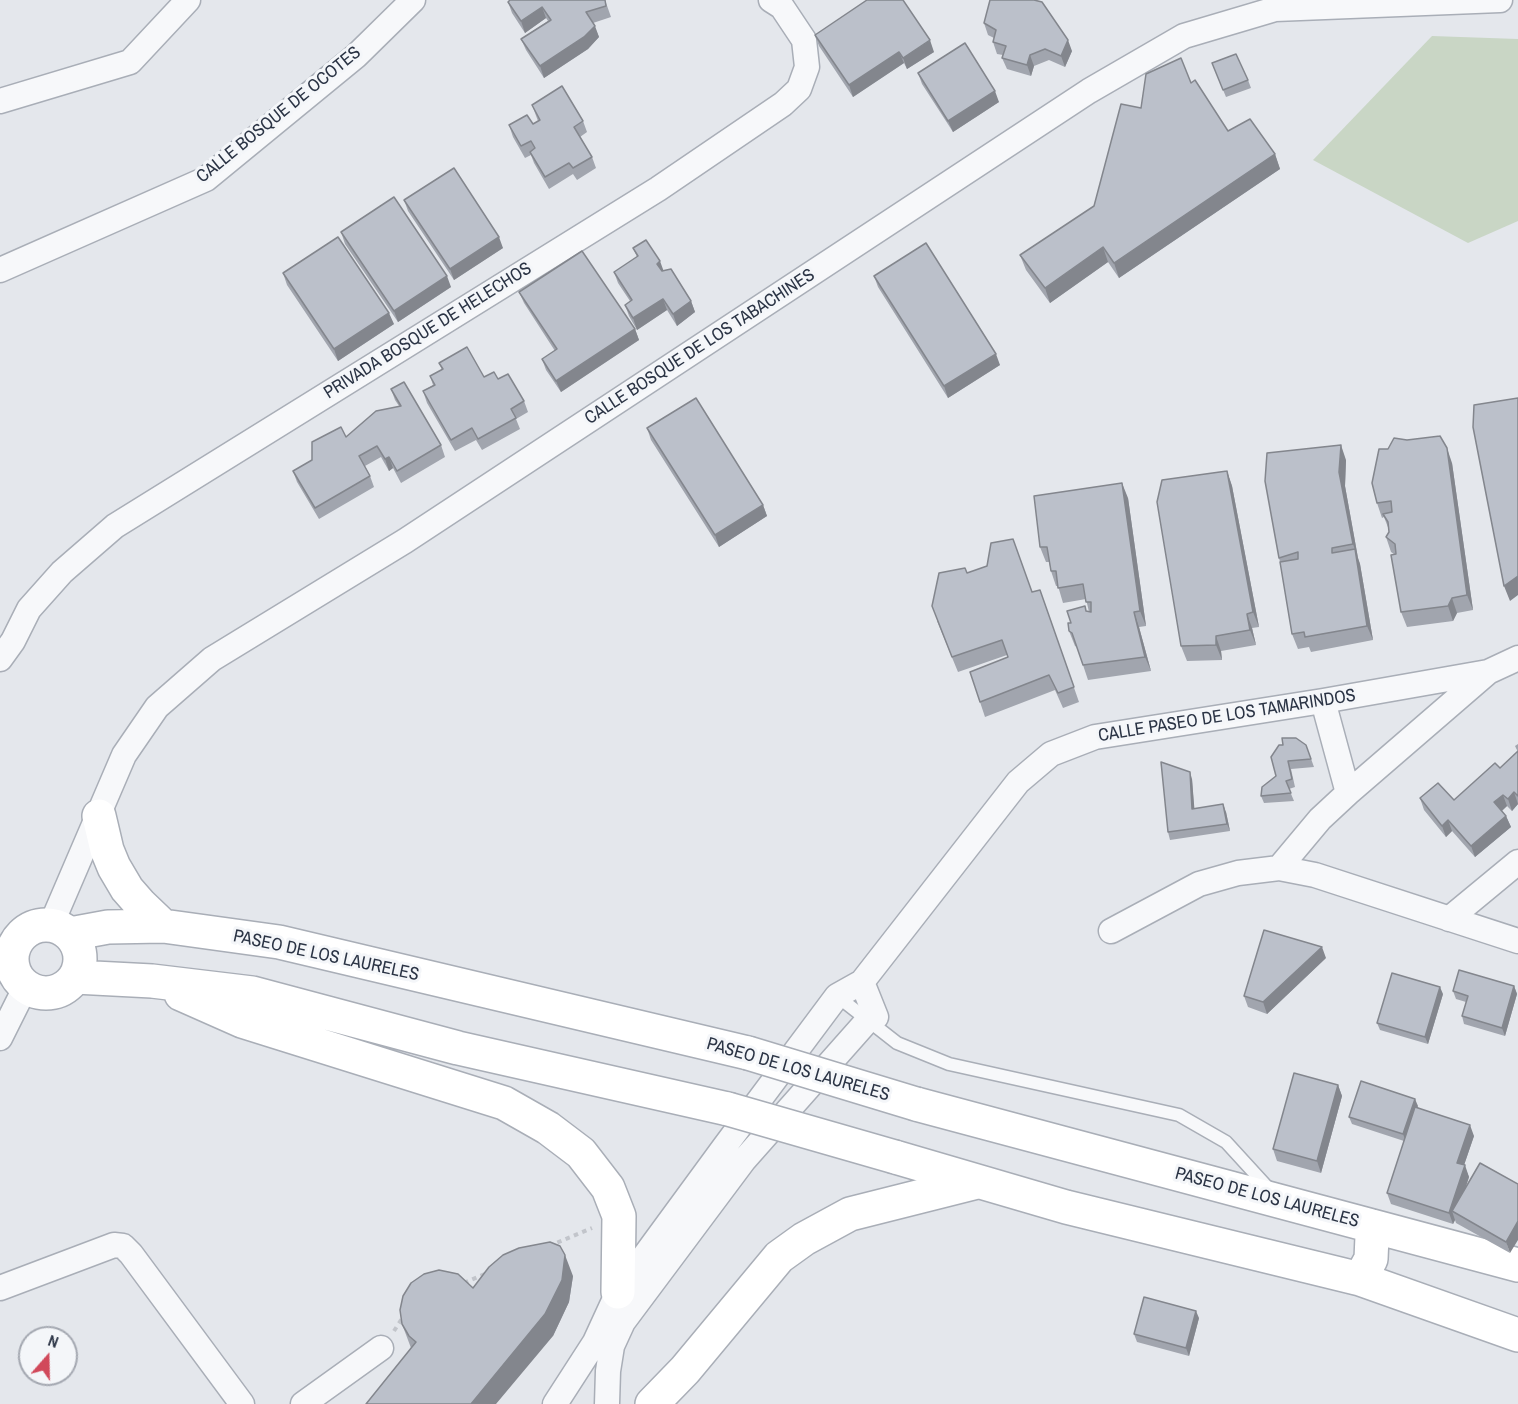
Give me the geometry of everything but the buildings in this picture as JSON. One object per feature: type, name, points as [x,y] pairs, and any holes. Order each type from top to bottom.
[{"type":"main road","points":[[99,816],[107,850],[114,867],[127,889],[163,926]]},
{"type":"main road","name":"PASEO DE LOS LAURELES","points":[[37,929],[163,926],[279,942],[748,1053],[916,1104],[1518,1265]]},
{"type":"main road","points":[[37,929],[80,950],[79,968],[75,977],[66,987],[53,992],[39,992],[15,983],[12,957],[14,946],[20,936],[37,929]]},
{"type":"main road","points":[[75,977],[152,981],[252,993],[458,1048],[728,1109],[1066,1207],[1360,1279],[1518,1335]]},
{"type":"main road","points":[[152,981],[242,1021],[504,1102],[548,1128],[581,1153],[608,1188],[619,1216],[618,1292]]},
{"type":"main road","points":[[652,1404],[685,1370],[779,1257],[804,1239],[850,1214],[977,1182]]},
{"type":"main road","points":[[1360,1279],[1371,1259],[1372,1236],[1369,1225]]},
{"type":"street","points":[[0,101],[130,62],[188,0]]},
{"type":"street","name":"CALLE BOSQUE DE OCOTES","points":[[0,270],[206,178],[356,56],[413,0]]},
{"type":"street","name":"PRIVADA BOSQUE DE HELECHOS","points":[[0,659],[13,641],[29,609],[62,572],[115,526],[658,189],[783,104],[799,89],[807,67],[804,40],[782,7],[771,0]]},
{"type":"street","name":"CALLE BOSQUE DE LOS TABACHINES","points":[[37,929],[99,816],[124,755],[157,707],[212,659],[405,541],[1089,91],[1184,36],[1275,9],[1500,0]]},
{"type":"street","name":"CALLE PASEO DE LOS TAMARINDOS","points":[[555,1404],[595,1342],[618,1292],[837,996],[862,982],[1018,782],[1051,754],[1095,736],[1323,701],[1488,672],[1518,658]]},
{"type":"street","points":[[1279,868],[1320,819],[1488,672]]},
{"type":"street","points":[[1323,701],[1348,793]]},
{"type":"street","points":[[1449,919],[1518,862]]},
{"type":"street","points":[[1111,931],[1199,884],[1238,873],[1279,868],[1316,875],[1518,941]]},
{"type":"street","points":[[607,1404],[611,1354],[623,1322],[744,1160],[868,1020],[876,1017],[862,982]]},
{"type":"street","points":[[0,1038],[15,983]]},
{"type":"street","points":[[0,1288],[114,1245],[123,1246],[242,1404]]},
{"type":"street","points":[[303,1404],[381,1348]]},
{"type":"lane","points":[[837,996],[897,1043],[949,1064],[1179,1115],[1226,1142],[1280,1202]]},
{"type":"path","points":[[544,1248],[619,1216]]},
{"type":"path","points":[[459,1285],[491,1271]]},
{"type":"path","points":[[381,1348],[406,1313]]},
{"type":"green space","points":[[1432,36],[1518,39],[1518,221],[1468,243],[1313,160]]}]
